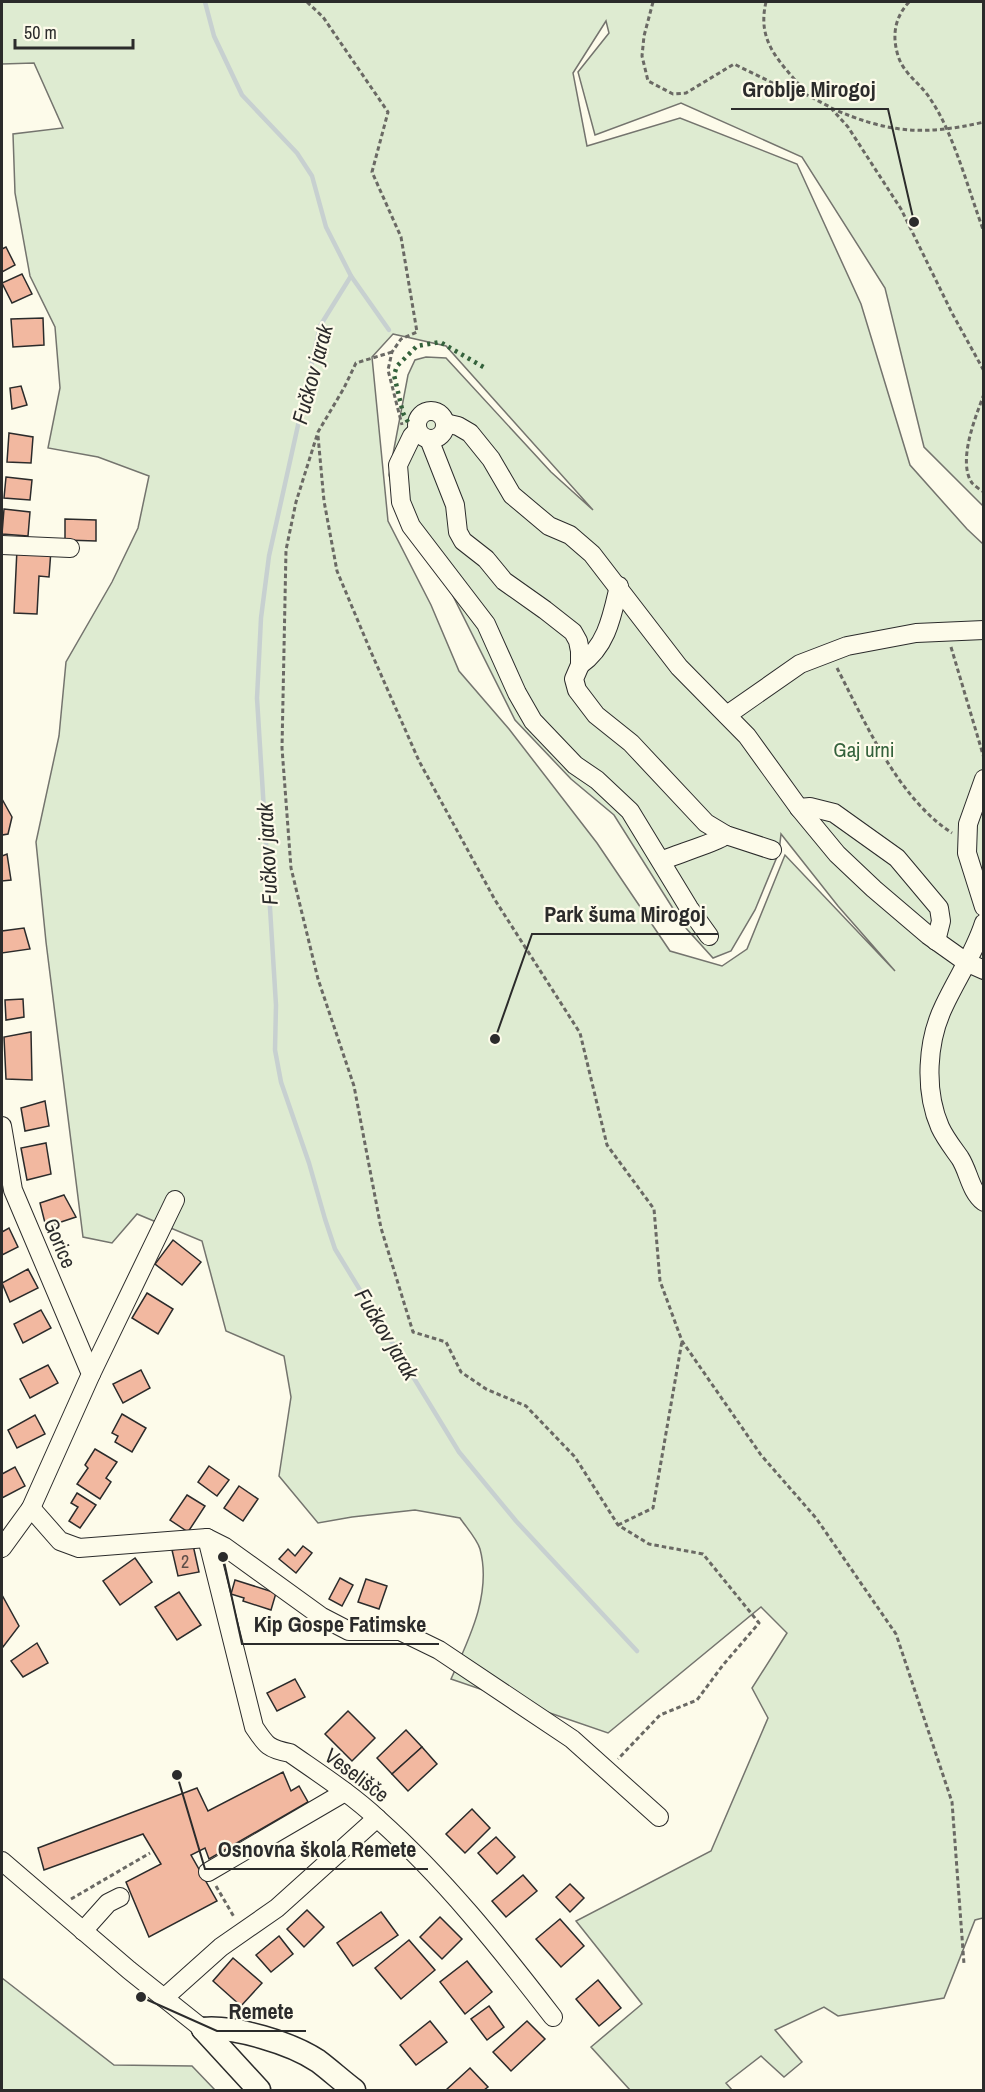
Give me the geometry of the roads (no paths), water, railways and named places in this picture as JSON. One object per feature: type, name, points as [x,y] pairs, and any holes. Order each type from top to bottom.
[{"type":"main road","points":[[203,2029],[220,2027],[290,2046],[317,2061],[354,2091]]},
{"type":"main road","points":[[203,2029],[259,2091]]},
{"type":"street","points":[[420,435],[436,438],[442,434],[445,423],[440,414],[433,411],[426,412],[416,423],[420,435],[455,506],[458,532],[463,541],[486,559],[504,581],[573,632],[578,641],[580,665]]},
{"type":"street","points":[[445,423],[458,426],[470,433],[491,459],[512,495],[549,526],[570,535],[592,554],[619,586],[679,668],[747,736],[799,808],[837,854],[874,889],[936,941],[966,962],[984,970]]},
{"type":"street","points":[[420,435],[398,465],[401,502],[411,526],[486,624],[532,721],[575,765],[597,780],[630,811],[689,908],[709,936]]},
{"type":"street","points":[[2,545],[70,548]]},
{"type":"street","points":[[619,586],[609,628],[601,644],[580,665],[574,679],[577,690],[596,715],[632,743],[706,823],[726,835],[772,850]]},
{"type":"street","points":[[727,715],[800,664],[847,646],[905,635],[984,630]]},
{"type":"street","points":[[984,779],[968,824],[967,854],[984,907]]},
{"type":"street","points":[[799,808],[810,807],[834,813],[897,858],[939,908],[941,921],[936,941]]},
{"type":"street","points":[[661,861],[700,845],[722,840],[726,835]]},
{"type":"street","points":[[984,922],[934,1028],[929,1069],[932,1097],[939,1126],[961,1160],[978,1197],[984,1202]]},
{"type":"street","name":"Gorice","points":[[2,1126],[13,1190],[91,1374]]},
{"type":"street","points":[[2,1548],[30,1508],[91,1374],[175,1200]]},
{"type":"street","points":[[30,1508],[60,1541],[79,1548],[207,1538],[225,1547],[322,1617],[350,1631],[400,1631],[439,1650],[572,1739],[659,1817]]},
{"type":"street","name":"Veselišče","points":[[207,1538],[254,1727],[266,1745],[274,1750],[290,1753],[377,1818],[442,1880],[502,1951],[553,2017]]},
{"type":"street","points":[[208,1872],[345,1792]]},
{"type":"street","points":[[164,1998],[242,1931],[277,1908],[377,1818]]},
{"type":"street","points":[[2,1861],[203,2029]]},
{"type":"street","points":[[83,1931],[108,1903],[120,1897]]},
{"type":"waterway","name":"Fučkov jarak","points":[[205,2],[214,36],[242,95],[297,153],[312,176],[326,227],[351,276],[320,326],[269,556],[261,618],[257,698],[276,1005],[275,1050],[281,1082],[335,1249],[459,1452],[516,1521],[637,1651]]},
{"type":"waterway","points":[[351,276],[389,330]]},
{"type":"place","name":"Groblje Mirogoj","points":[[914,222]]},
{"type":"place","name":"Park šuma Mirogoj","points":[[495,1039]]},
{"type":"place","name":"Kip Gospe Fatimske","points":[[223,1557]]},
{"type":"place","name":"Osnovna škola Remete","points":[[177,1775]]},
{"type":"place","name":"Remete","points":[[141,1997]]},
{"type":"park label","name":"Gaj urni","points":[[864,749]]}]
